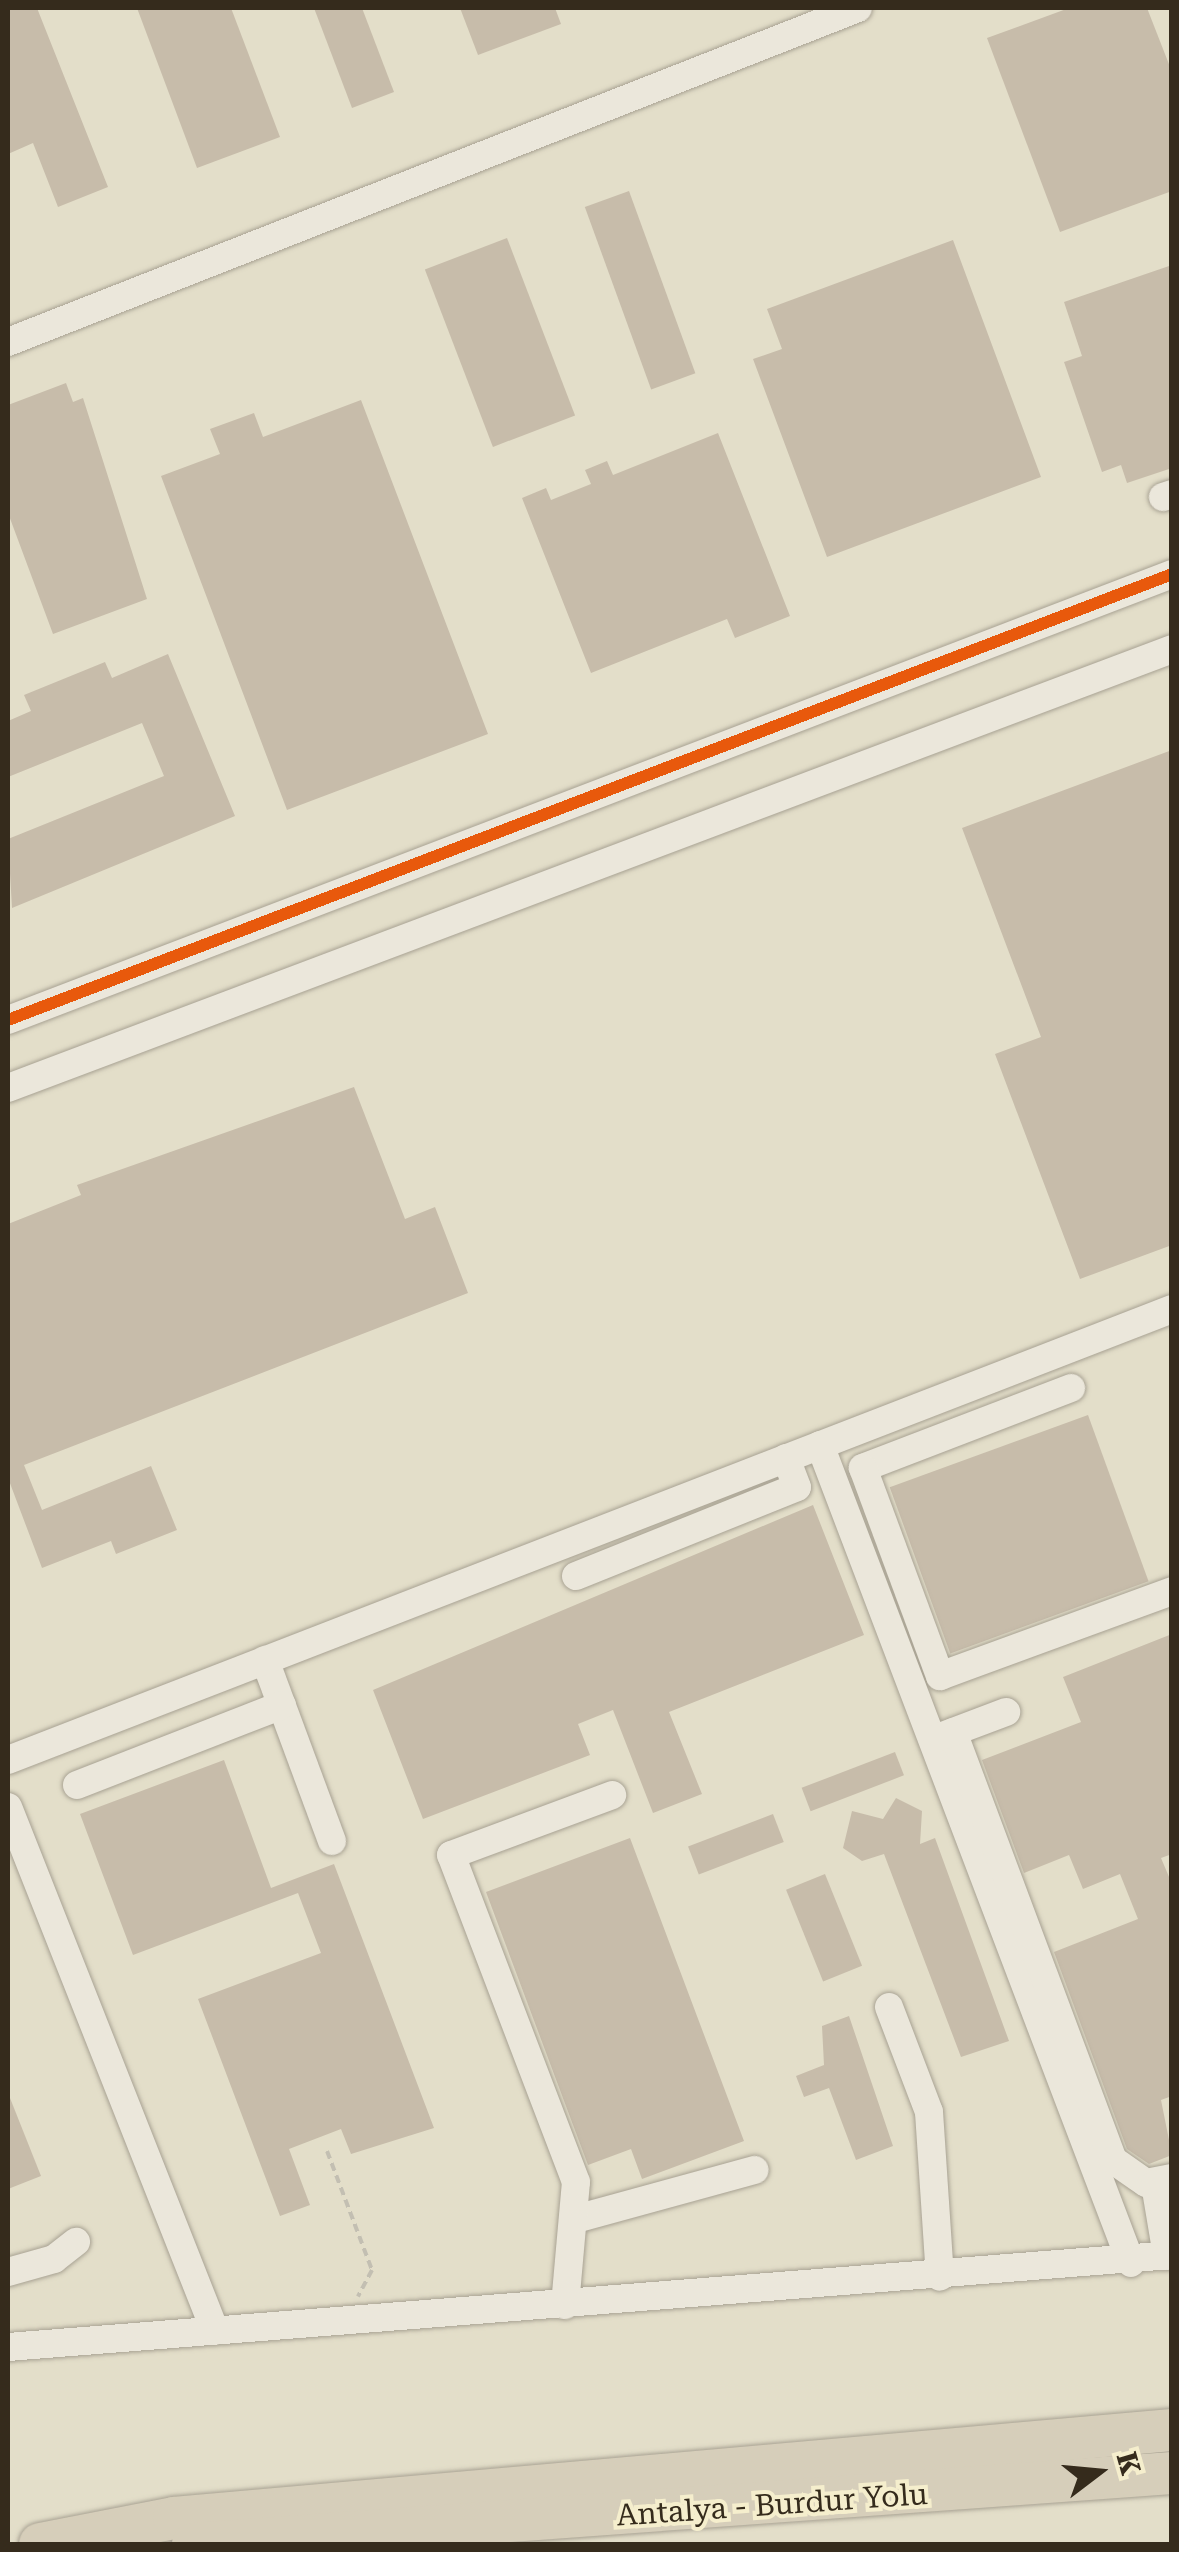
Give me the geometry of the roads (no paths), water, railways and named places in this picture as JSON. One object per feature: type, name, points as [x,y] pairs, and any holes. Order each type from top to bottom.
[{"type":"highway","points":[[40,2544],[174,2518],[1172,2430]]},
{"type":"highway","name":"Antalya - Burdur Yolu","points":[[194,2544],[782,2506],[1172,2474]]},
{"type":"street","points":[[8,342],[858,8]]},
{"type":"street","points":[[8,1020],[1172,574]]},
{"type":"street","points":[[8,1088],[1172,649]]},
{"type":"street","points":[[8,1760],[1172,1309]]},
{"type":"street","points":[[1006,1373],[1018,1408]]},
{"type":"street","points":[[1072,1388],[864,1468],[940,1676],[1172,1591]]},
{"type":"street","points":[[8,2348],[1131,2263],[1169,2256],[1163,2181],[1113,2160],[820,1445]]},
{"type":"street","points":[[576,1576],[797,1487],[786,1458]]},
{"type":"street","points":[[265,1660],[332,1841]]},
{"type":"street","points":[[77,1785],[282,1706]]},
{"type":"street","points":[[942,1736],[1006,1712]]},
{"type":"street","points":[[942,1736],[1131,2263]]},
{"type":"street","points":[[565,2305],[579,2218],[576,2182],[451,1856],[612,1795]]},
{"type":"street","points":[[8,1806],[214,2331]]},
{"type":"street","points":[[889,2006],[928,2112],[940,2277]]},
{"type":"street","points":[[579,2218],[755,2170]]},
{"type":"street","points":[[8,2272],[54,2259],[76,2242]]}]
